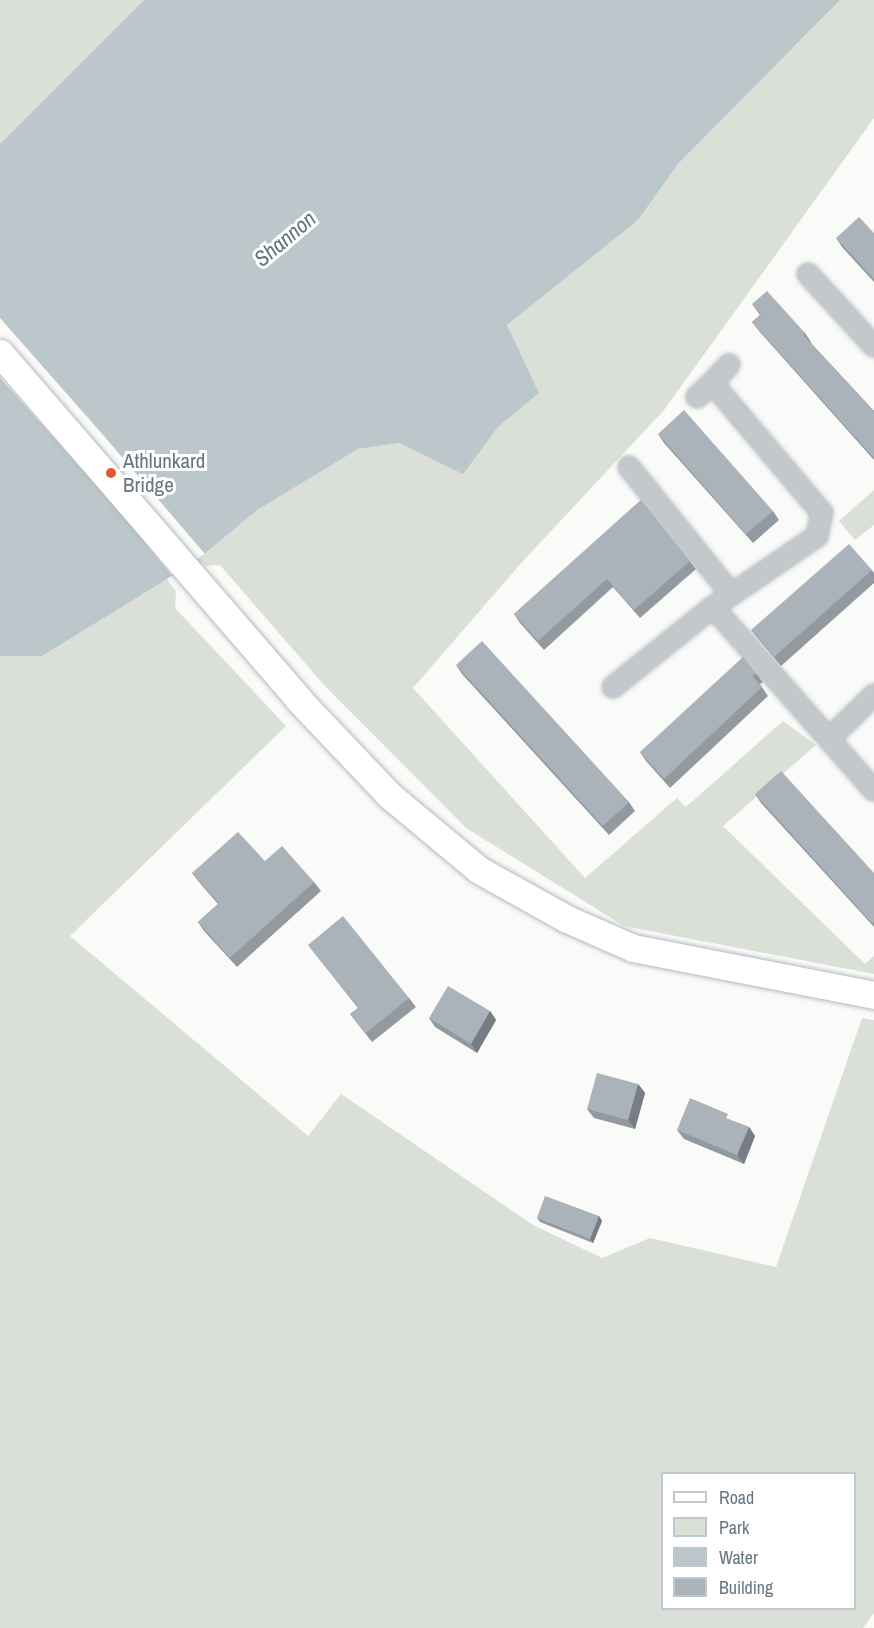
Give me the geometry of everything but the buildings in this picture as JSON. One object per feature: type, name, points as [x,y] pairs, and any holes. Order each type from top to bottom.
[{"type":"main road","points":[[0,353],[299,700],[389,795],[479,870],[567,919],[633,948],[874,995]]},
{"type":"street","points":[[808,273],[874,346]]},
{"type":"street","points":[[697,397],[729,365]]},
{"type":"street","points":[[613,687],[713,607],[818,536],[822,513],[712,383]]},
{"type":"street","points":[[629,467],[731,594]]},
{"type":"street","points":[[713,607],[874,790]]},
{"type":"street","points":[[830,738],[874,695]]},
{"type":"green space","points":[[0,0],[144,0],[0,144]]},
{"type":"green space","points":[[840,0],[874,0],[874,118],[664,410],[523,561],[413,688],[585,878],[677,798],[686,807],[783,721],[816,745],[723,826],[865,964],[874,956],[874,974],[624,926],[466,828],[323,684],[220,565],[206,566],[196,561],[256,511],[358,449],[399,443],[463,473],[498,427],[539,393],[506,325],[638,220],[678,164]]},
{"type":"green space","points":[[874,490],[874,525],[855,540],[839,521]]},
{"type":"green space","points":[[166,578],[176,591],[175,608],[286,726],[70,936],[308,1136],[341,1094],[533,1225],[602,1258],[650,1238],[776,1267],[862,1018],[874,1020],[874,1613],[863,1628],[0,1628],[0,656],[42,656]]},
{"type":"water","name":"Shannon","points":[[144,0],[840,0],[678,164],[638,220],[507,325],[539,393],[498,427],[463,474],[399,443],[358,449],[256,511],[196,561],[42,656],[0,656],[0,144]]},
{"type":"pier","name":"Athlunkard Bridge","points":[[0,318],[205,554],[171,575],[119,510],[0,378]]},
{"type":"place","name":"Athlunkard Bridge","points":[[111,473]]}]
